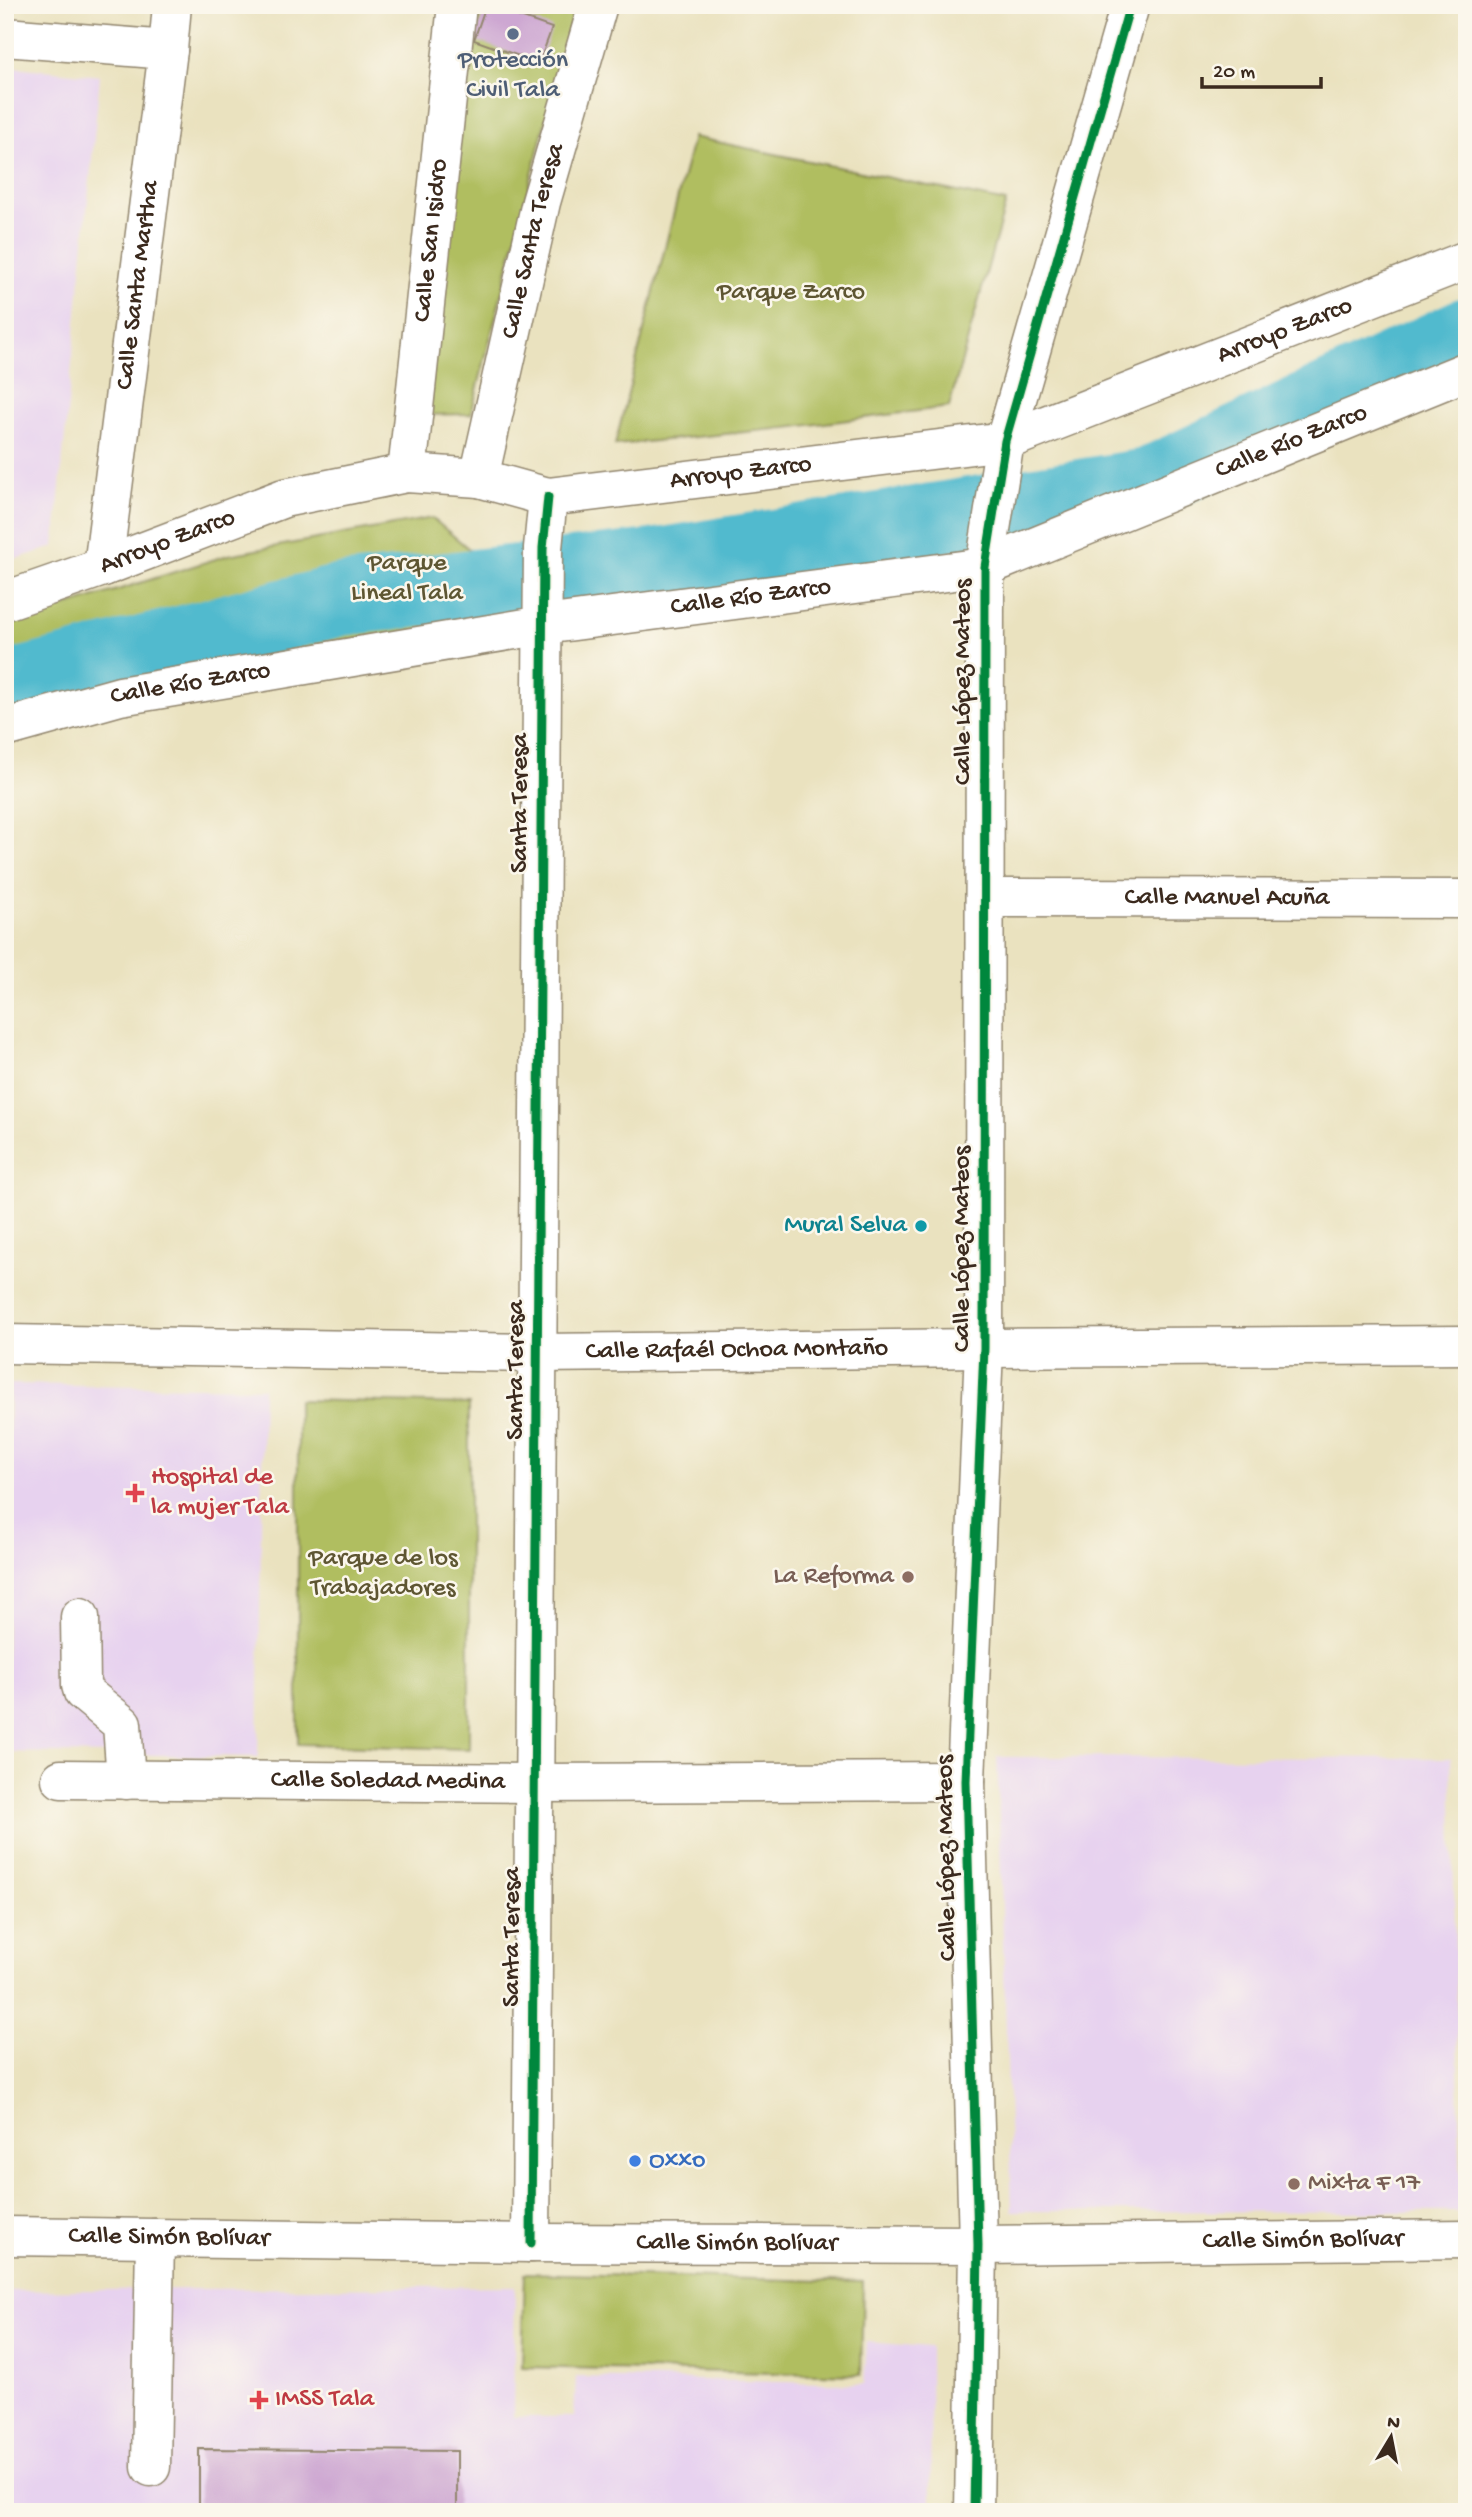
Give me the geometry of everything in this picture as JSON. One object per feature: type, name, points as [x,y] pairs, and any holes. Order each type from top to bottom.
[{"type":"street","name":"Calle Santa Martha","points":[[103,567],[172,5]]},
{"type":"street","name":"Calle San Isidro","points":[[407,473],[457,5]]},
{"type":"street","name":"Calle Santa Teresa","points":[[479,478],[541,202],[598,5]]},
{"type":"street","name":"Calle López Mateos","points":[[974,2512],[978,2245],[966,1781],[984,1348],[988,550],[1005,442],[1130,5]]},
{"type":"street","points":[[5,37],[168,50]]},
{"type":"street","name":"Arroyo Zarco","points":[[5,601],[284,498],[407,473],[479,478],[548,497],[1005,442],[1467,260]]},
{"type":"street","name":"Calle Río Zarco","points":[[5,728],[120,696],[543,616],[988,550],[1467,371]]},
{"type":"street","name":"Santa Teresa","points":[[531,2243],[543,548],[548,497]]},
{"type":"street","name":"Calle Manuel Acuña","points":[[985,898],[1467,899]]},
{"type":"street","name":"Calle Rafaél Ochoa Montaño","points":[[5,1345],[538,1353],[1467,1345]]},
{"type":"street","points":[[80,1617],[81,1685],[83,1692],[122,1724],[126,1780]]},
{"type":"street","name":"Calle Soledad Medina","points":[[61,1779],[535,1783],[966,1781]]},
{"type":"street","name":"Calle Simón Bolívar","points":[[5,2236],[531,2243],[978,2245],[1467,2239]]},
{"type":"street","points":[[151,2467],[155,2238]]},
{"type":"shaded area","points":[[5,66],[100,76],[54,547],[5,562]]},
{"type":"shaded area","name":"Hospital de la mujer Tala","points":[[10,1384],[263,1388],[258,1757],[5,1752]]},
{"type":"shaded area","points":[[997,1757],[1451,1758],[1461,2212],[1012,2211]]},
{"type":"shaded area","name":"IMSS Tala","points":[[515,2286],[513,2417],[574,2417],[576,2377],[864,2384],[867,2342],[930,2347],[931,2512],[5,2512],[5,2291]]},
{"type":"green space","points":[[469,5],[575,5],[471,414],[424,415]]},
{"type":"green space","name":"Parque Zarco","points":[[693,137],[1006,202],[949,407],[786,428],[615,445]]},
{"type":"green space","name":"Parque Lineal Tala","points":[[432,518],[481,559],[478,609],[468,626],[5,720],[5,623],[228,555]]},
{"type":"green space","name":"Parque de los Trabajadores","points":[[298,1400],[469,1404],[469,1749],[298,1744]]},
{"type":"green space","points":[[525,2273],[863,2282],[861,2375],[522,2367]]},
{"type":"building","name":"Protección Civil Tala","points":[[486,5],[552,28],[539,63],[474,40]]},
{"type":"building","points":[[199,2449],[457,2451],[457,2512],[199,2512]]},
{"type":"waterway","points":[[5,688],[341,600],[652,565],[1147,484],[1467,333]]},
{"type":"cycle path","points":[[974,2512],[978,2245],[966,1781],[984,1348],[985,567],[1005,441],[1130,5]]},
{"type":"cycle path","points":[[531,2243],[543,548],[548,497]]},
{"type":"place","name":"Protección Civil Tala","points":[[513,34]]},
{"type":"place","name":"Mural Selva","points":[[921,1226]]},
{"type":"place","name":"Hospital de la mujer Tala","points":[[135,1493]]},
{"type":"place","name":"La Reforma","points":[[908,1577]]},
{"type":"place","name":"Oxxo","points":[[635,2161]]},
{"type":"place","name":"Mixta F 17","points":[[1294,2184]]},
{"type":"place","name":"IMSS Tala","points":[[259,2400]]}]
